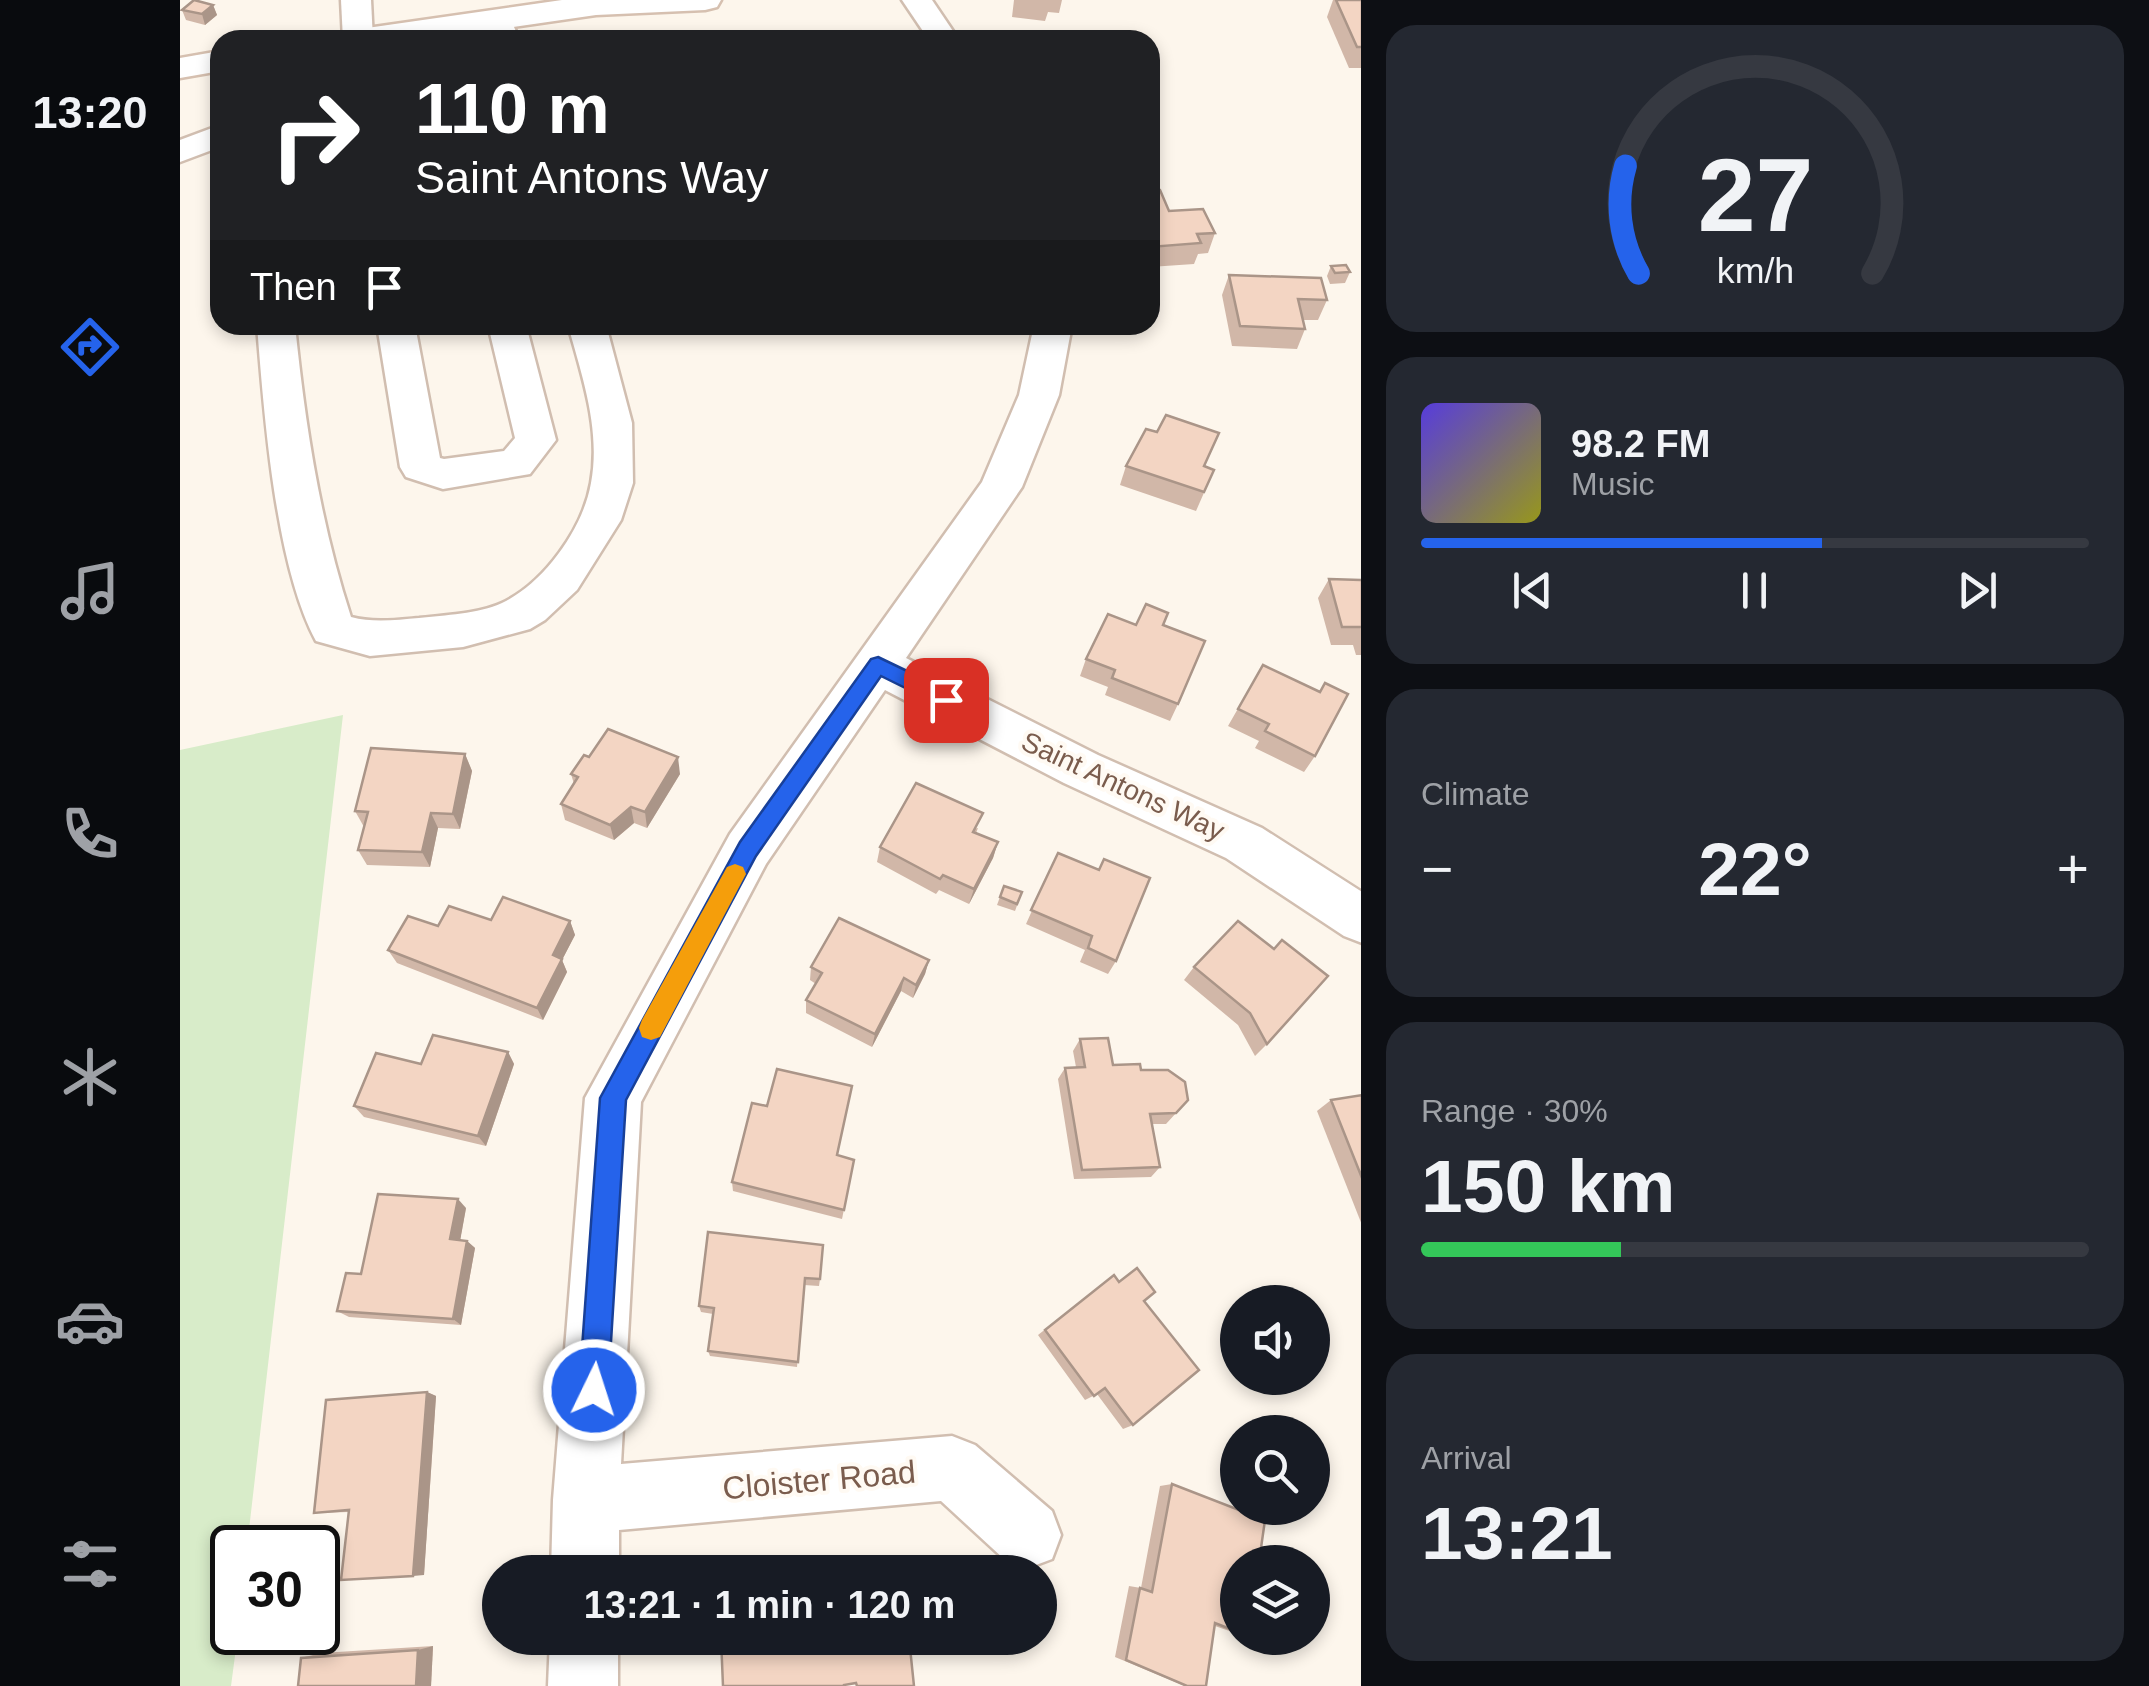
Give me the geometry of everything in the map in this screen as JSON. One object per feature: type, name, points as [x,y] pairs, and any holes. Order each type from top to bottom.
[{"type":"street","points":[[355,30],[356,0]]},
{"type":"street","points":[[501,30],[605,2],[705,0]]},
{"type":"street","points":[[917,0],[937,30]]},
{"type":"street","points":[[180,68],[210,63]]},
{"type":"street","points":[[180,152],[210,139]]},
{"type":"street","points":[[277,335],[285,428],[314,575],[332,628],[366,639],[443,632],[516,616],[561,580],[592,536],[612,486],[614,426],[590,335]]},
{"type":"street","points":[[398,335],[421,467],[444,474],[516,464],[536,440],[510,335]]},
{"type":"street","points":[[585,1555],[613,1098],[748,849],[1001,487],[1039,395],[1051,335]]},
{"type":"street","name":"Saint Antons Way","points":[[878,665],[1081,769],[1244,843],[1361,919]]},
{"type":"street","name":"Cloister Road","points":[[586,1500],[952,1468],[1028,1535]]},
{"type":"street","points":[[583,1686],[584,1655]]},
{"type":"green space","points":[[343,715],[250,1525],[210,1525],[210,1655],[235,1655],[231,1686],[180,1686],[180,750]]},
{"type":"building","points":[[194,0],[213,5],[202,14],[182,10]]},
{"type":"building","points":[[1336,0],[1361,0],[1361,47],[1357,47]]},
{"type":"building","points":[[1160,190],[1169,211],[1203,209],[1215,233],[1197,234],[1201,243],[1160,246]]},
{"type":"building","points":[[1346,265],[1350,272],[1335,273],[1331,266]]},
{"type":"building","points":[[1229,275],[1321,278],[1327,300],[1298,299],[1305,329],[1240,326]]},
{"type":"building","points":[[1166,415],[1219,433],[1204,466],[1214,470],[1204,492],[1126,466],[1146,429],[1157,432]]},
{"type":"building","points":[[1329,579],[1361,580],[1361,627],[1342,627]]},
{"type":"building","points":[[1146,604],[1168,613],[1163,625],[1205,641],[1178,704],[1112,678],[1115,670],[1086,659],[1108,614],[1136,625]]},
{"type":"building","points":[[1263,665],[1320,692],[1325,683],[1348,694],[1315,756],[1265,731],[1269,724],[1238,709]]},
{"type":"building","points":[[608,729],[678,757],[645,812],[631,807],[610,825],[561,804],[578,777],[571,774],[584,755],[589,757]]},
{"type":"building","points":[[371,748],[465,754],[453,814],[431,813],[422,852],[358,850],[368,812],[355,811]]},
{"type":"building","points":[[916,783],[983,813],[973,832],[998,842],[974,889],[943,875],[940,879],[880,847]]},
{"type":"building","points":[[1058,853],[1099,870],[1104,859],[1150,878],[1116,961],[1088,948],[1092,936],[1031,910]]},
{"type":"building","points":[[1004,886],[1022,892],[1017,904],[1000,897]]},
{"type":"building","points":[[503,897],[570,921],[553,955],[562,959],[537,1008],[388,950],[408,916],[438,926],[449,906],[491,920]]},
{"type":"building","points":[[839,918],[929,960],[916,985],[904,978],[875,1034],[806,1000],[822,973],[811,967]]},
{"type":"building","points":[[1238,921],[1274,949],[1282,940],[1328,976],[1267,1044],[1250,1013],[1194,967]]},
{"type":"building","points":[[433,1035],[508,1052],[478,1136],[354,1106],[376,1053],[421,1064]]},
{"type":"building","points":[[1108,1038],[1113,1065],[1140,1064],[1141,1070],[1168,1070],[1185,1082],[1188,1100],[1176,1113],[1150,1114],[1160,1167],[1082,1170],[1065,1068],[1085,1067],[1080,1039]]},
{"type":"building","points":[[777,1069],[852,1086],[837,1155],[854,1160],[844,1210],[732,1182],[752,1103],[767,1106]]},
{"type":"building","points":[[1361,1095],[1361,1175],[1331,1100]]},
{"type":"building","points":[[378,1194],[458,1199],[450,1239],[467,1241],[453,1319],[337,1311],[346,1273],[361,1274]]},
{"type":"building","points":[[708,1232],[823,1245],[820,1279],[805,1278],[798,1362],[708,1351],[714,1308],[699,1306]]},
{"type":"building","points":[[1137,1268],[1155,1292],[1144,1301],[1199,1370],[1133,1425],[1105,1388],[1094,1396],[1045,1330],[1114,1275],[1119,1282]]},
{"type":"building","points":[[427,1392],[413,1576],[341,1580],[349,1510],[314,1513],[326,1400]]},
{"type":"building","points":[[1172,1484],[1220,1503],[1220,1525],[1264,1525],[1261,1545],[1220,1545],[1220,1625],[1215,1623],[1206,1686],[1187,1686],[1126,1660],[1140,1588],[1152,1592]]},
{"type":"building","points":[[418,1650],[416,1686],[298,1686],[301,1658]]},
{"type":"building","points":[[722,1655],[911,1655],[914,1686],[856,1683],[723,1686]]},
{"type":"slow traffic","points":[[651,1028],[735,874]]},
{"type":"route","points":[[594,1390],[613,1098],[748,849],[878,665],[946,700]]}]
